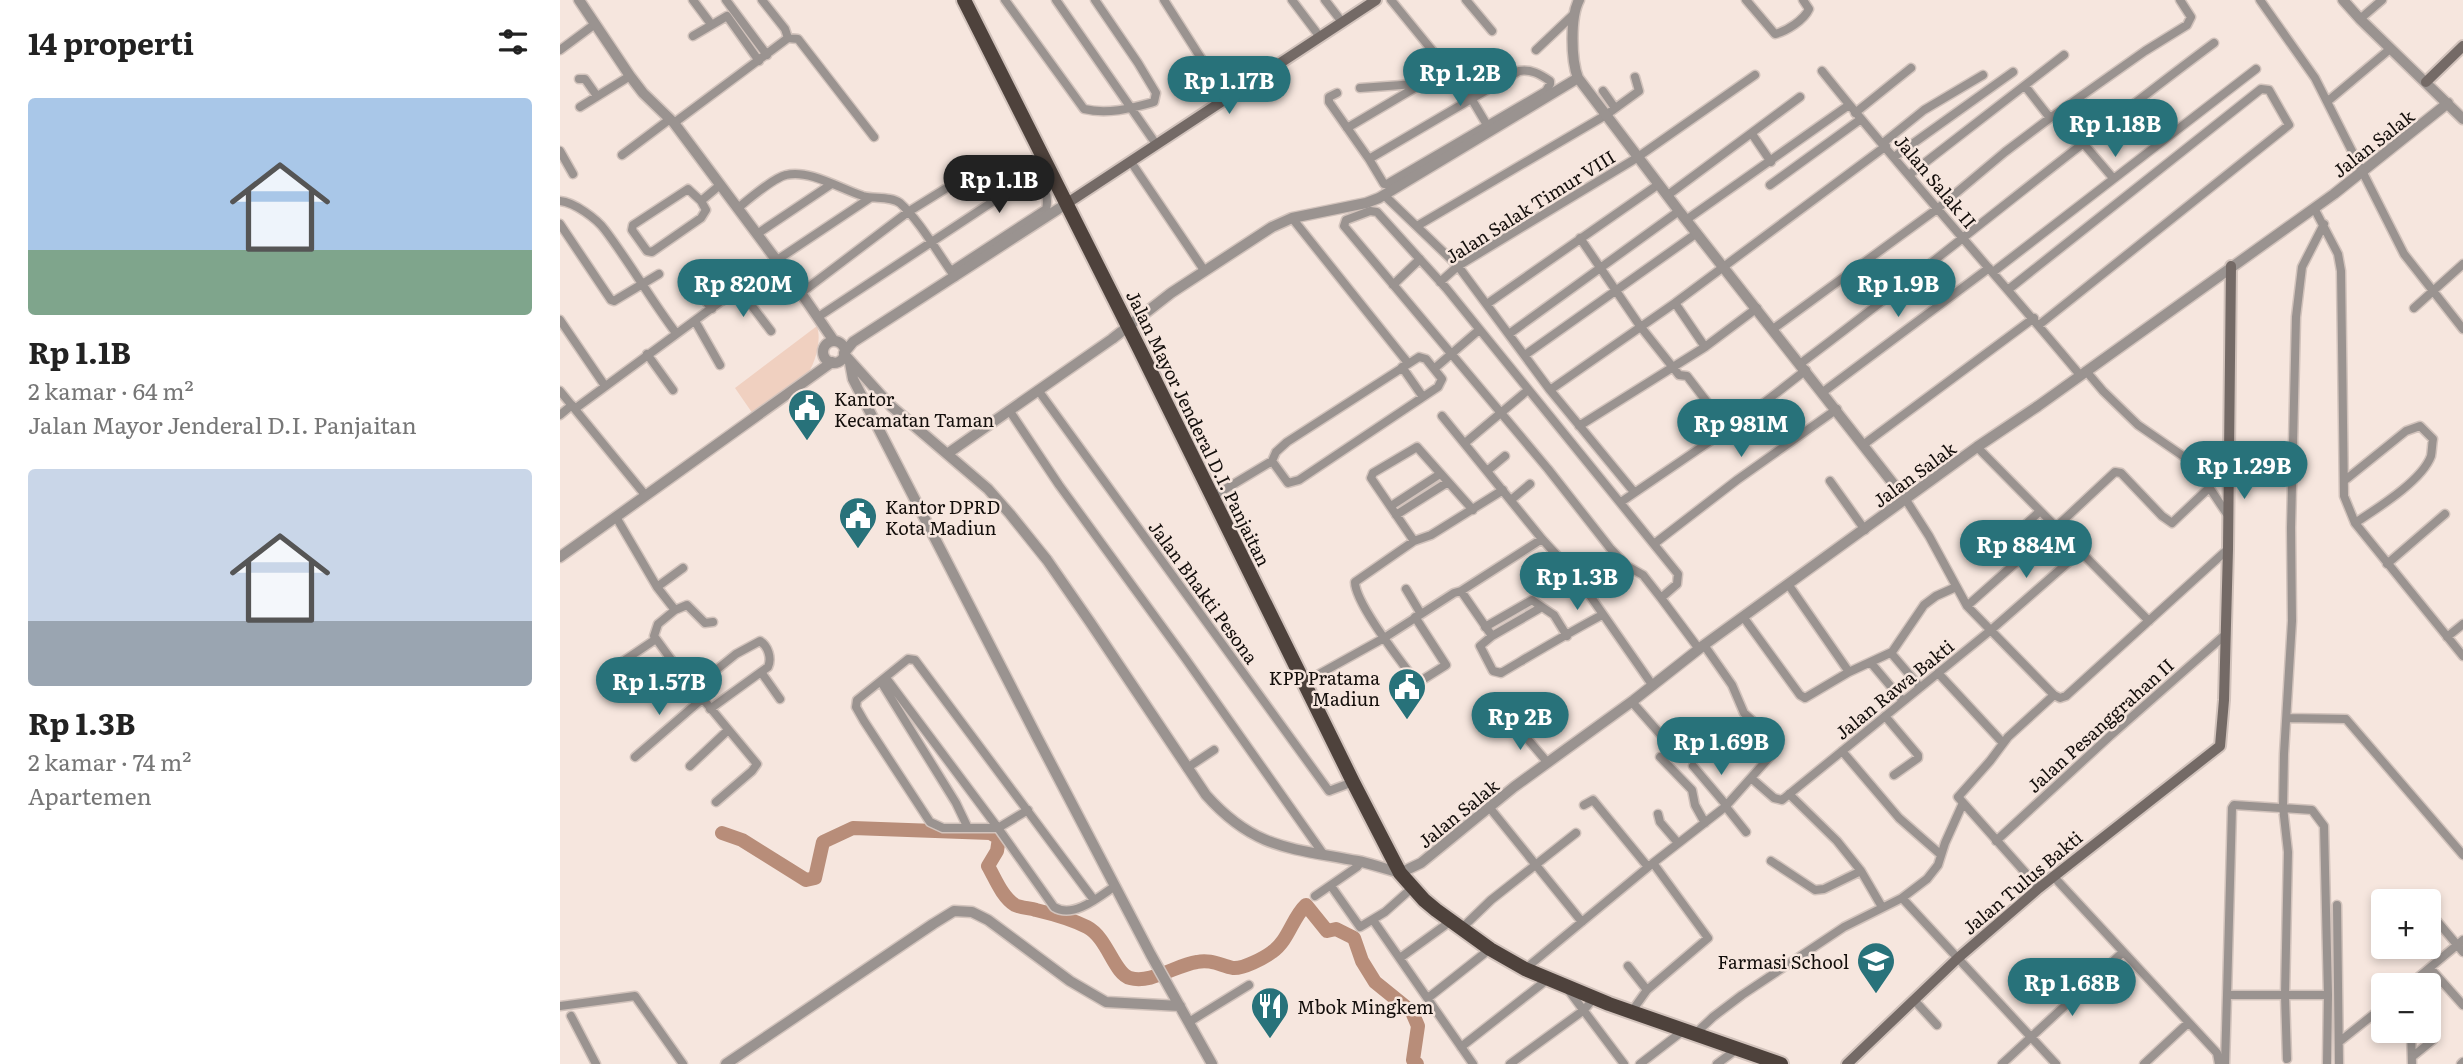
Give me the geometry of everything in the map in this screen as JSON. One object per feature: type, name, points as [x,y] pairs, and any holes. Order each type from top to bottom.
[{"type":"highway","name":"Jalan Mayor Jenderal D.I. Panjaitan","points":[[964,0],[1400,873],[1412,888],[1456,925],[1525,970],[1594,998],[1781,1064]]},
{"type":"main road","points":[[1066,204],[1376,0]]},
{"type":"main road","points":[[2426,82],[2463,46]]},
{"type":"main road","points":[[2226,634],[2231,266]]},
{"type":"main road","name":"Jalan Tulus Bakti","points":[[1847,1064],[1958,958],[2053,876],[2218,749],[2222,734],[2226,634]]},
{"type":"street","points":[[579,0],[630,76],[672,121],[819,320],[836,342],[843,346],[853,379],[1115,886],[1212,1064]]},
{"type":"street","points":[[693,0],[711,24]]},
{"type":"street","points":[[726,0],[767,55]]},
{"type":"street","points":[[762,0],[785,29],[788,38]]},
{"type":"street","points":[[1018,0],[1007,3],[1084,109],[1101,112],[1154,102],[1156,93],[1095,0]]},
{"type":"street","points":[[1056,0],[1156,144]]},
{"type":"street","points":[[1164,0],[1227,99]]},
{"type":"street","points":[[1292,0],[1320,37]]},
{"type":"street","points":[[1325,0],[1342,22]]},
{"type":"street","points":[[1391,0],[1471,98],[1487,125]]},
{"type":"street","points":[[1466,0],[1492,31]]},
{"type":"street","points":[[1579,0],[1574,14],[1576,73],[1610,111],[1638,157],[1906,500],[1967,606],[2054,695],[2065,697],[2228,549]]},
{"type":"street","points":[[1746,0],[1775,34],[1807,14],[1809,9],[1803,0]]},
{"type":"street","points":[[1773,329],[1937,209],[2050,118],[2189,20],[2180,0]]},
{"type":"street","points":[[2260,0],[2315,78],[2404,254],[2463,329]]},
{"type":"street","points":[[2343,0],[2463,119]]},
{"type":"street","points":[[2360,19],[2382,0]]},
{"type":"street","points":[[1536,50],[1574,14]]},
{"type":"street","points":[[693,36],[727,16],[759,61]]},
{"type":"street","points":[[560,50],[595,24]]},
{"type":"street","points":[[622,155],[788,38],[798,39],[874,137]]},
{"type":"street","points":[[1621,502],[1747,416],[1962,238],[2214,43]]},
{"type":"street","points":[[2328,101],[2390,49]]},
{"type":"street","points":[[1909,175],[2064,55]]},
{"type":"street","points":[[1770,185],[1911,68]]},
{"type":"street","points":[[1824,392],[1991,270],[2256,69]]},
{"type":"street","points":[[1338,93],[1328,99],[1384,184],[1387,184],[1546,91],[1550,81],[1537,73],[1522,70],[1369,159]]},
{"type":"street","name":"Jalan Salak II","points":[[1822,71],[1962,238],[2083,373],[2138,425],[2183,456],[2228,515]]},
{"type":"street","points":[[1894,157],[2013,72]]},
{"type":"street","points":[[947,454],[1128,327],[1204,270],[1272,227],[1292,218],[1366,203],[1384,195],[1576,73]]},
{"type":"street","name":"Jalan Salak Timur VIII","points":[[1440,282],[1458,266],[1638,157],[1755,75]]},
{"type":"street","points":[[1550,390],[1675,303],[1884,144],[1924,110],[1983,75]]},
{"type":"street","points":[[580,107],[630,76]]},
{"type":"street","points":[[1360,89],[1420,85],[1454,77]]},
{"type":"street","points":[[1417,226],[1610,111],[1639,90],[1635,77]]},
{"type":"street","points":[[579,79],[585,79],[597,96]]},
{"type":"street","points":[[1347,128],[1420,85]]},
{"type":"street","points":[[2025,86],[2050,118]]},
{"type":"street","points":[[1863,444],[2037,321],[2289,125],[2269,90],[2261,89],[2009,289]]},
{"type":"street","points":[[1603,91],[1610,111]]},
{"type":"street","points":[[1668,195],[1800,97]]},
{"type":"street","name":"Jalan Salak","points":[[1400,873],[1421,863],[1489,807],[1788,584],[2314,208],[2448,103]]},
{"type":"street","points":[[1509,334],[1683,215],[1855,112]]},
{"type":"street","points":[[1752,134],[1771,162]]},
{"type":"street","points":[[2083,142],[2113,178]]},
{"type":"street","points":[[560,151],[573,174]]},
{"type":"street","points":[[819,320],[1033,174],[1043,160]]},
{"type":"street","points":[[1130,162],[1204,270]]},
{"type":"street","points":[[738,208],[787,174],[815,177],[830,185],[870,198],[896,200],[908,212],[953,274]]},
{"type":"street","points":[[560,557],[807,380],[846,357],[853,342],[1046,209],[1048,201],[1045,190],[1033,174]]},
{"type":"street","points":[[1487,304],[1659,184]]},
{"type":"street","points":[[701,201],[720,185]]},
{"type":"street","points":[[757,234],[830,185]]},
{"type":"street","points":[[688,189],[701,201],[706,210],[701,218],[652,252],[647,251],[632,230],[634,225],[688,189]]},
{"type":"street","points":[[801,293],[908,212],[945,189]]},
{"type":"street","points":[[1384,195],[1458,266],[1550,390],[1634,492]]},
{"type":"street","points":[[560,415],[605,386],[776,260],[870,198]]},
{"type":"street","points":[[560,201],[579,209],[603,227],[676,333]]},
{"type":"street","points":[[953,274],[1066,204]]},
{"type":"street","points":[[2314,208],[2338,254],[2343,290],[2344,496],[2355,523],[2463,656]]},
{"type":"street","points":[[1525,970],[1650,865],[1726,806],[1774,752],[1776,742],[1744,713],[1732,685],[1702,647],[1661,598],[1641,573],[1627,566],[1610,548],[1344,226],[1346,220],[1370,211],[1377,212],[1440,282],[1679,576],[1677,583],[1661,598]]},
{"type":"street","points":[[1292,218],[1405,365],[1423,397]]},
{"type":"street","points":[[2289,1062],[2285,995],[2288,852],[2283,807],[2292,621],[2291,528],[2296,317],[2302,267],[2324,223]]},
{"type":"street","points":[[560,224],[611,300],[614,301],[659,274]]},
{"type":"street","points":[[1525,355],[1697,233]]},
{"type":"street","points":[[1580,238],[1640,326],[1679,375],[1687,376],[1727,428]]},
{"type":"street","points":[[1393,285],[1420,259]]},
{"type":"street","points":[[2414,308],[2463,264]]},
{"type":"street","points":[[697,267],[722,301]]},
{"type":"street","points":[[689,281],[712,309]]},
{"type":"street","points":[[739,289],[771,331]]},
{"type":"street","points":[[1675,303],[1705,347]]},
{"type":"street","points":[[1579,426],[1705,347],[1757,308]]},
{"type":"street","points":[[560,320],[605,386]]},
{"type":"street","points":[[819,320],[826,359],[834,362],[853,379],[870,385]]},
{"type":"street","points":[[695,321],[720,365]]},
{"type":"street","points":[[1435,368],[1479,330]]},
{"type":"street","points":[[807,380],[828,343],[870,331]]},
{"type":"street","points":[[647,355],[673,390]]},
{"type":"street","points":[[846,357],[908,422],[988,489],[1047,560],[1206,795],[1236,823],[1278,846],[1362,861],[1400,873]]},
{"type":"street","points":[[1212,497],[1272,461],[1276,452],[1287,442],[1405,365],[1423,357],[1442,379],[1441,383],[1423,397],[1299,480],[1288,483],[1272,461]]},
{"type":"street","name":"Jalan Bhakti Pesona","points":[[1038,390],[1329,791],[1353,782]]},
{"type":"street","points":[[1465,443],[1528,390]]},
{"type":"street","points":[[560,391],[646,496]]},
{"type":"street","points":[[1654,544],[1837,409]]},
{"type":"street","points":[[1009,410],[1074,507],[1209,691],[1324,855]]},
{"type":"street","points":[[1442,416],[1542,539],[1577,577],[1653,686]]},
{"type":"street","points":[[2344,481],[2406,431],[2420,426],[2432,439],[2430,457],[2412,481],[2386,503],[2355,523]]},
{"type":"street","points":[[1414,541],[1371,478],[1373,474],[1417,447],[1473,510]]},
{"type":"street","points":[[1977,447],[2149,621]]},
{"type":"street","points":[[1487,471],[1505,456]]},
{"type":"street","points":[[1967,606],[2117,471],[2172,523],[2209,488]]},
{"type":"street","points":[[1391,506],[1440,474]]},
{"type":"street","points":[[1830,481],[1865,530]]},
{"type":"street","points":[[1396,515],[1448,482]]},
{"type":"street","points":[[1511,500],[1530,484]]},
{"type":"street","points":[[1406,589],[1446,663],[1436,673],[1417,682],[1384,638],[1363,604],[1354,583],[1414,541],[1431,536],[1503,490]]},
{"type":"street","points":[[2001,547],[2039,512]]},
{"type":"street","points":[[2387,564],[2445,514]]},
{"type":"street","points":[[616,517],[657,587],[675,610]]},
{"type":"street","points":[[1303,683],[1384,638],[1449,594],[1461,592],[1542,539]]},
{"type":"street","name":"Jalan Rawa Bakti","points":[[1790,794],[1991,630],[2080,552]]},
{"type":"street","points":[[657,587],[683,568]]},
{"type":"street","points":[[1788,584],[1849,672]]},
{"type":"street","points":[[1744,618],[1801,697],[1808,697],[1849,672],[1891,653],[1924,605],[1941,593],[1956,587]]},
{"type":"street","points":[[1461,592],[1492,636]]},
{"type":"street","points":[[1485,627],[1532,600],[1552,612],[1567,636]]},
{"type":"street","points":[[713,622],[705,624],[687,605],[675,610],[655,628],[654,634],[702,699],[754,759],[757,766],[716,802]]},
{"type":"street","points":[[1542,607],[1480,646],[1493,671],[1500,673],[1602,615]]},
{"type":"street","points":[[2447,637],[2463,624]]},
{"type":"street","name":"Jalan Pesanggrahan II","points":[[1996,841],[2226,634]]},
{"type":"street","points":[[613,667],[656,639]]},
{"type":"street","points":[[694,688],[736,654],[760,641],[765,644],[770,658],[768,667],[710,709]]},
{"type":"street","points":[[1891,653],[1920,687]]},
{"type":"street","points":[[1028,810],[998,828],[943,828],[930,822],[864,721],[856,707],[857,700],[908,659],[915,660],[1028,810],[1094,900]]},
{"type":"street","points":[[1871,663],[1903,701]]},
{"type":"street","points":[[761,672],[780,699]]},
{"type":"street","points":[[1938,673],[2003,743]]},
{"type":"street","points":[[884,680],[998,828],[1054,907],[1065,912],[1094,900],[1115,886]]},
{"type":"street","points":[[884,680],[967,826]]},
{"type":"street","points":[[2039,888],[1958,797],[2003,743],[2054,695]]},
{"type":"street","points":[[635,757],[702,699]]},
{"type":"street","points":[[1632,702],[1668,743]]},
{"type":"street","points":[[1885,716],[1918,755],[1918,758],[1894,775]]},
{"type":"street","points":[[2287,718],[2346,719],[2463,855]]},
{"type":"street","points":[[1513,722],[1548,763]]},
{"type":"street","points":[[690,766],[727,731]]},
{"type":"street","points":[[1187,768],[1214,750]]},
{"type":"street","points":[[1842,751],[1899,818],[1940,854]]},
{"type":"street","points":[[1660,757],[1692,790],[1695,805],[1705,823]]},
{"type":"street","points":[[1693,766],[1746,832]]},
{"type":"street","points":[[1751,778],[1778,800],[1790,794],[1837,841],[1861,871],[1882,907]]},
{"type":"street","points":[[1584,805],[1593,800],[1709,938],[1647,990],[1632,1011]]},
{"type":"street","points":[[1640,1064],[1844,927],[1902,898],[1927,879],[1938,865],[1940,854],[1963,803]]},
{"type":"street","points":[[2225,1064],[2232,806],[2312,810],[2324,826],[2328,995],[2326,1064]]},
{"type":"street","points":[[1489,807],[1582,922]]},
{"type":"street","points":[[1658,814],[1660,822],[1678,844]]},
{"type":"street","points":[[1400,958],[1456,925],[1576,833]]},
{"type":"street","points":[[1315,896],[1362,861]]},
{"type":"street","points":[[1771,861],[1815,890],[1824,889],[1861,871]]},
{"type":"street","points":[[2053,876],[2217,1053],[2219,1064]]},
{"type":"street","points":[[1331,886],[1359,927],[1373,920],[1412,888]]},
{"type":"street","points":[[1902,898],[2056,1064]]},
{"type":"street","points":[[2337,905],[2339,1064]]},
{"type":"street","points":[[726,1064],[954,911],[972,912],[988,920],[1070,981],[1106,1002],[1180,1006]]},
{"type":"street","points":[[1373,920],[1473,1064]]},
{"type":"street","points":[[2425,973],[2461,946],[2441,925]]},
{"type":"street","points":[[1428,998],[1490,949]]},
{"type":"street","points":[[2002,1064],[2123,952]]},
{"type":"street","points":[[1628,966],[1647,990]]},
{"type":"street","points":[[2431,968],[2463,1005]]},
{"type":"street","points":[[1461,1047],[1548,979]]},
{"type":"street","points":[[1189,1022],[1249,985]]},
{"type":"street","points":[[1566,987],[1624,1064]]},
{"type":"street","points":[[2227,995],[2328,995]]},
{"type":"street","points":[[560,1006],[635,996],[682,1064]]},
{"type":"street","points":[[1510,1064],[1584,1010],[1594,998]]},
{"type":"street","points":[[1914,1000],[1937,1025]]},
{"type":"street","points":[[571,1016],[596,1064]]},
{"type":"street","points":[[2339,1042],[2371,1016]]},
{"type":"street","points":[[2144,1064],[2188,1023]]},
{"type":"street","points":[[2412,1060],[2430,1043]]},
{"type":"street","points":[[1717,1064],[1738,1049]]},
{"type":"shaded area","points":[[817,326],[819,339],[816,353],[804,379],[788,393],[753,414],[735,388]]},
{"type":"waterway","points":[[722,833],[742,840],[806,880],[815,878],[823,842],[853,828],[990,833],[999,838],[997,851],[988,866],[1010,902],[1087,927],[1100,939],[1119,970],[1130,978],[1138,979],[1202,961],[1233,968],[1253,963],[1278,947],[1306,905],[1327,931],[1336,929],[1354,938],[1362,961],[1375,982],[1412,1012],[1418,1026],[1413,1060],[1417,1064]]},
{"type":"place","name":"Kantor Kecamatan Taman","points":[[807,442]]},
{"type":"place","name":"Kantor DPRD Kota Madiun","points":[[858,550]]},
{"type":"place","name":"KPP Pratama Madiun","points":[[1407,721]]},
{"type":"place","name":"Farmasi School","points":[[1876,995]]},
{"type":"place","name":"Mbok Mingkem","points":[[1270,1040]]}]
